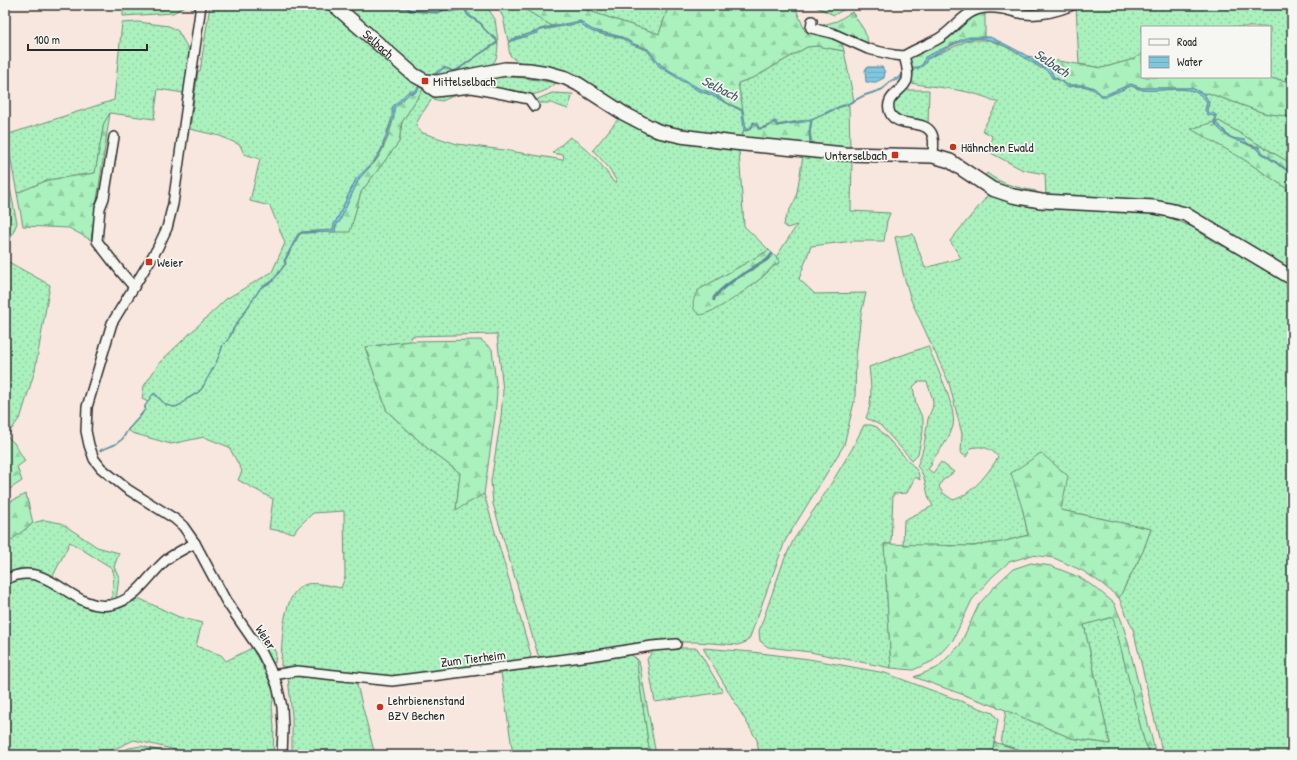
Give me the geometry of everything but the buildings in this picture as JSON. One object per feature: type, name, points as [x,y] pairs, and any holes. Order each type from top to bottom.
[{"type":"street","name":"Weier","points":[[201,5],[173,204],[167,228],[157,249],[112,323],[87,407],[86,432],[94,459],[101,468],[127,489],[175,519],[183,526],[195,542],[226,601],[262,653],[273,675],[282,707],[282,755]]},
{"type":"street","name":"Selbach","points":[[334,5],[414,75],[425,81],[429,88],[435,92],[472,88],[529,99],[534,106]]},
{"type":"street","points":[[812,21],[811,28],[832,33],[868,48],[904,56],[939,39],[970,12],[985,8],[1026,14],[1044,14],[1074,5]]},
{"type":"street","points":[[904,56],[908,75],[906,82],[893,95],[888,103],[890,113],[895,119],[927,128],[932,134],[934,144],[932,156]]},
{"type":"street","points":[[425,81],[437,82],[505,69],[529,70],[548,73],[570,80],[646,125],[658,131],[681,136],[845,154],[932,156],[950,161],[992,190],[1014,196],[1042,201],[1154,207],[1185,214],[1292,278]]},
{"type":"street","points":[[114,137],[104,198],[100,208],[97,241],[120,272],[134,287]]},
{"type":"street","points":[[5,580],[20,574],[34,574],[45,578],[80,599],[98,606],[110,605],[132,596],[167,560],[195,542]]},
{"type":"street","name":"Zum Tierheim","points":[[273,675],[298,671],[392,681],[676,644]]},
{"type":"green space","points":[[123,5],[187,5],[173,13],[123,16]]},
{"type":"green space","points":[[210,5],[327,5],[419,86],[393,115],[386,135],[387,137],[381,150],[374,161],[356,179],[334,224],[333,230],[302,232],[298,234],[284,261],[286,264],[285,261],[299,235],[302,233],[350,231],[361,192],[399,142],[402,122],[423,89],[435,96],[462,92],[442,101],[432,99],[416,124],[418,129],[423,133],[457,144],[563,160],[564,155],[552,153],[570,137],[595,157],[614,183],[617,182],[609,168],[593,150],[619,118],[654,136],[679,143],[739,151],[744,226],[769,250],[700,289],[696,293],[709,312],[744,291],[780,262],[776,257],[797,225],[787,228],[784,226],[785,219],[796,198],[803,156],[852,159],[851,211],[890,213],[887,221],[884,241],[854,241],[811,246],[799,279],[815,294],[866,293],[861,314],[856,357],[855,398],[844,445],[785,541],[750,637],[746,642],[738,645],[697,642],[664,642],[546,660],[538,655],[493,504],[491,481],[501,417],[503,391],[497,334],[412,336],[410,341],[365,347],[387,411],[428,449],[460,473],[456,509],[484,494],[531,655],[527,662],[395,678],[281,666],[285,619],[292,596],[298,588],[307,584],[319,584],[341,588],[345,577],[344,511],[313,513],[298,527],[294,533],[269,529],[273,499],[238,480],[242,471],[229,447],[204,437],[171,444],[132,433],[128,430],[145,409],[148,402],[142,399],[144,386],[160,362],[226,299],[272,272],[285,243],[270,206],[250,201],[260,159],[244,154],[240,145],[220,136],[190,129],[198,71],[200,71]]},
{"type":"green space","points":[[341,5],[393,5],[400,8],[407,8],[409,11],[437,13],[446,10],[450,12],[464,9],[468,16],[481,24],[497,42],[466,63],[498,43],[497,56],[490,65],[449,75],[434,76],[413,66],[373,34]],"holes":[[[466,63],[459,70],[453,71],[458,69]]]},
{"type":"green space","points":[[398,5],[480,5],[489,10],[495,19],[498,42],[483,27],[482,24],[469,15],[465,8],[451,11],[446,9],[437,12],[410,10],[408,7]]},
{"type":"green space","points":[[496,5],[518,5],[552,26],[508,41],[503,17]]},
{"type":"green space","points":[[518,5],[571,5],[659,34],[669,5],[805,5],[796,9],[805,31],[841,39],[844,51],[817,46],[807,47],[755,77],[738,83],[743,110],[729,104],[714,94],[698,88],[661,65],[648,49],[634,44],[622,37],[593,30],[581,21],[552,26]]},
{"type":"green space","points":[[571,5],[669,5],[659,34]]},
{"type":"green space","points":[[812,5],[852,5],[834,15]]},
{"type":"green space","points":[[1076,5],[1292,5],[1292,82],[1269,78],[1271,78],[1271,26],[1141,26],[1141,54],[1134,59],[1102,68],[1079,64]]},
{"type":"green space","points":[[985,9],[985,37],[963,39],[926,57],[923,64],[918,68],[910,67],[910,57]]},
{"type":"green space","points":[[852,12],[864,30],[869,45],[823,27],[823,25],[837,21]]},
{"type":"green space","points":[[138,22],[169,26],[178,31],[190,52],[184,93],[158,89],[154,119],[110,113],[104,123],[95,173],[48,180],[17,193],[6,135],[114,100],[122,23]]},
{"type":"green space","points":[[581,23],[585,28],[604,35],[621,38],[633,45],[647,50],[660,67],[697,90],[713,96],[742,111],[744,130],[741,139],[690,133],[660,125],[634,113],[587,83],[562,70],[520,62],[510,55],[508,43],[511,41],[537,33],[541,30]]},
{"type":"green space","points":[[969,40],[989,40],[1004,46],[1023,56],[1040,68],[1046,69],[1052,78],[1059,80],[1067,87],[1088,87],[1103,97],[1131,86],[1143,90],[1186,89],[1201,95],[1207,102],[1205,110],[1208,115],[1215,116],[1214,122],[1192,129],[1243,159],[1292,192],[1292,273],[1188,210],[1046,197],[1045,174],[1023,170],[989,152],[992,136],[982,130],[998,103],[988,98],[967,92],[910,83],[911,70],[924,65],[927,59]]},
{"type":"green space","points":[[817,46],[844,51],[854,101],[811,119],[777,125],[771,124],[761,128],[751,127],[746,130],[738,83],[755,77],[807,47]]},
{"type":"green space","points":[[1141,54],[1141,78],[1269,78],[1292,82],[1292,117],[1264,113],[1208,93],[1204,94],[1192,88],[1142,88],[1131,84],[1102,95],[1094,88],[1085,85],[1068,85],[1053,76],[1051,70],[1047,67],[1041,66],[1027,56],[1102,68],[1134,59]]},
{"type":"green space","points":[[493,77],[517,77],[556,83],[549,89],[532,95],[523,96],[443,89]]},
{"type":"green space","points":[[420,87],[423,89],[402,122],[399,142],[361,192],[350,232],[335,232],[336,225],[339,222],[358,180],[375,162],[382,151],[393,121],[394,108],[410,93],[415,93]]},
{"type":"green space","points":[[905,90],[929,90],[928,126],[897,117],[893,111],[892,104]]},
{"type":"green space","points":[[552,93],[573,94],[568,109],[551,103],[537,103],[538,99]]},
{"type":"green space","points":[[1208,93],[1264,113],[1292,117],[1292,164],[1219,121],[1216,122],[1216,115],[1209,114],[1207,110],[1209,102],[1204,94]]},
{"type":"green space","points":[[849,105],[850,151],[815,147],[810,134],[812,120],[840,107]]},
{"type":"green space","points":[[110,113],[91,240],[69,228],[23,226],[17,193],[48,180],[95,173],[104,123]]},
{"type":"green space","points":[[811,120],[809,132],[810,142],[813,145],[741,139],[744,130],[746,131],[751,129],[754,123],[758,129],[760,129],[773,124],[774,122],[777,126]]},
{"type":"green space","points":[[1219,121],[1292,164],[1292,173],[1262,152],[1259,147],[1249,144],[1244,140],[1232,138],[1226,134],[1224,130],[1216,123]]},
{"type":"green space","points":[[1214,122],[1225,134],[1257,149],[1292,174],[1292,192],[1243,159],[1191,129]]},
{"type":"green space","points":[[5,163],[17,223],[7,247],[5,248]]},
{"type":"green space","points":[[987,173],[1004,183],[1036,191],[1038,195],[1037,196],[998,185],[985,176]]},
{"type":"green space","points":[[990,193],[1144,212],[1169,217],[1194,228],[1214,242],[1246,256],[1292,285],[1292,755],[1163,755],[1133,629],[1119,598],[1143,551],[1151,529],[1061,510],[1023,511],[1028,535],[1002,542],[972,546],[903,545],[904,520],[933,506],[928,496],[923,475],[917,466],[923,448],[928,419],[933,406],[932,399],[927,382],[918,382],[913,387],[916,404],[923,419],[923,431],[918,454],[912,460],[880,425],[866,418],[871,399],[869,367],[928,346],[949,397],[952,408],[953,426],[949,436],[930,463],[932,464],[928,469],[933,473],[941,462],[954,472],[942,481],[939,487],[943,493],[953,500],[960,497],[979,483],[990,470],[998,457],[989,449],[983,447],[971,448],[966,457],[961,453],[962,434],[949,383],[911,300],[895,237],[913,234],[925,268],[961,258],[950,241]]},
{"type":"green space","points":[[769,250],[772,253],[767,259],[760,262],[723,287],[713,297],[713,301],[717,295],[730,284],[767,261],[773,254],[780,262],[773,266],[751,286],[730,301],[707,313],[700,315],[694,309],[693,302],[700,289]]},
{"type":"green space","points":[[5,260],[50,285],[35,370],[21,416],[5,437]]},
{"type":"green space","points":[[481,340],[492,349],[497,392],[484,494],[456,510],[460,473],[428,449],[387,411],[365,347],[410,341]]},
{"type":"green space","points":[[864,425],[877,427],[914,467],[918,472],[920,480],[915,477],[907,493],[893,494],[891,544],[884,544],[891,668],[810,652],[768,647],[760,641],[759,631],[784,560],[794,539],[826,492],[852,449]]},
{"type":"green space","points":[[7,436],[14,443],[25,461],[17,467],[22,481],[5,492],[5,437]]},
{"type":"green space","points":[[1041,453],[1068,476],[1061,510],[1151,529],[1143,551],[1119,598],[1101,583],[1083,571],[1054,558],[1032,555],[1009,562],[992,577],[972,600],[953,640],[933,661],[913,670],[891,668],[884,544],[972,546],[1002,542],[1028,535],[1023,511],[1011,473]]},
{"type":"green space","points":[[26,494],[33,523],[5,545],[5,504]]},
{"type":"green space","points":[[44,520],[61,523],[97,547],[119,553],[114,567],[119,577],[116,600],[111,601],[114,576],[112,568],[70,542],[52,578],[34,569],[20,568],[5,575],[5,545],[33,523]]},
{"type":"green space","points":[[1031,563],[1051,566],[1079,577],[1114,603],[1122,622],[1129,646],[1156,755],[1151,755],[1144,740],[1113,617],[1084,625],[1110,744],[1071,738],[1003,709],[914,677],[937,668],[960,645],[979,604],[1013,569]]},
{"type":"green space","points":[[26,576],[44,581],[79,602],[131,600],[135,602],[138,598],[179,617],[202,623],[196,646],[221,655],[226,661],[252,648],[267,675],[274,694],[272,706],[274,726],[273,755],[197,755],[134,740],[112,750],[55,755],[5,755],[5,583]]},
{"type":"green space","points":[[1113,616],[1144,740],[1151,755],[1035,755],[1001,744],[1006,710],[1071,738],[1110,744],[1084,625]]},
{"type":"green space","points":[[268,639],[276,653],[275,663],[271,662],[257,640]]},
{"type":"green space","points":[[665,648],[697,648],[723,692],[655,702],[647,659],[654,650]]},
{"type":"green space","points":[[703,648],[809,659],[885,673],[993,713],[998,720],[992,755],[759,755],[757,740]]},
{"type":"green space","points":[[630,654],[636,658],[650,755],[513,755],[501,673]]},
{"type":"green space","points":[[636,658],[639,661],[656,755],[650,755]]},
{"type":"green space","points":[[301,675],[356,681],[375,755],[292,755],[292,716],[288,677]]},
{"type":"green space","points":[[994,742],[1035,755],[992,755]]},
{"type":"green space","points":[[141,746],[177,755],[111,755],[129,748]]},
{"type":"water","points":[[393,5],[408,7],[410,10],[437,12],[446,9],[451,11],[465,8],[469,15],[482,24],[485,30],[482,26],[481,24],[468,16],[464,9],[450,12],[446,10],[437,13],[409,11],[407,8],[400,8]]},
{"type":"water","points":[[581,21],[593,30],[622,37],[634,44],[648,49],[661,65],[698,88],[714,94],[729,104],[743,110],[746,130],[751,128],[753,122],[757,123],[759,128],[761,128],[770,125],[773,121],[776,121],[777,125],[811,119],[864,95],[882,89],[890,81],[895,78],[896,79],[904,73],[900,79],[891,82],[882,90],[864,96],[847,105],[812,120],[810,132],[811,142],[815,147],[810,142],[809,132],[811,121],[777,126],[774,122],[771,125],[762,129],[758,129],[754,123],[751,129],[746,131],[744,130],[742,111],[713,96],[697,90],[660,67],[647,50],[633,45],[621,38],[593,32],[585,28],[581,23],[541,30],[537,33],[508,43],[510,40],[540,29]]},
{"type":"water","points":[[969,37],[990,37],[1024,54],[1042,66],[1047,67],[1051,70],[1053,76],[1068,85],[1085,85],[1094,88],[1102,95],[1131,84],[1142,88],[1192,88],[1204,94],[1209,102],[1207,110],[1209,113],[1216,115],[1216,123],[1224,130],[1226,134],[1232,138],[1244,140],[1249,145],[1231,138],[1226,135],[1214,123],[1215,116],[1208,115],[1205,110],[1207,102],[1194,92],[1178,89],[1151,91],[1131,86],[1103,97],[1088,87],[1067,87],[1059,80],[1052,78],[1048,72],[1042,68],[1007,47],[999,43],[983,39],[966,40],[951,46],[927,59],[925,64],[921,67],[911,70],[910,67],[918,67],[923,64],[925,57]]},
{"type":"water","points":[[497,41],[498,43],[467,63],[497,42]]},
{"type":"water","points":[[444,67],[453,71],[444,68],[438,73],[435,73]]},
{"type":"water","points":[[867,67],[882,67],[885,72],[884,78],[876,82],[866,82],[865,70]]},
{"type":"water","points":[[419,86],[420,87],[415,93],[410,93],[394,108],[394,118],[382,150],[375,161],[359,179],[339,223],[336,225],[335,232],[302,233],[299,235],[285,261],[286,264],[272,282],[261,288],[233,330],[229,339],[232,330],[261,287],[272,281],[285,264],[284,261],[298,234],[302,232],[333,230],[334,224],[356,179],[374,161],[381,150],[392,118],[392,107],[409,91],[415,91]]},
{"type":"water","points":[[1250,145],[1259,147],[1262,152],[1292,174],[1258,150]]},
{"type":"water","points":[[219,356],[214,368],[208,377],[213,368]]},
{"type":"water","points":[[204,384],[198,393],[183,403],[186,399],[197,393]]},
{"type":"water","points":[[155,393],[165,404],[156,396],[153,394]]},
{"type":"water","points":[[145,409],[141,416],[128,430],[123,439],[115,445],[100,451],[122,439],[128,429]]},
{"type":"waterway","points":[[714,300],[716,295],[728,284],[767,260],[772,254]]},
{"type":"place","name":"Mittelselbach","points":[[425,81]]},
{"type":"place","name":"Hähnchen Ewald","points":[[953,147]]},
{"type":"place","name":"Unterselbach","points":[[895,155]]},
{"type":"place","name":"Weier","points":[[149,262]]},
{"type":"place","name":"Lehrbienenstand BZV Bechen","points":[[380,707]]}]
